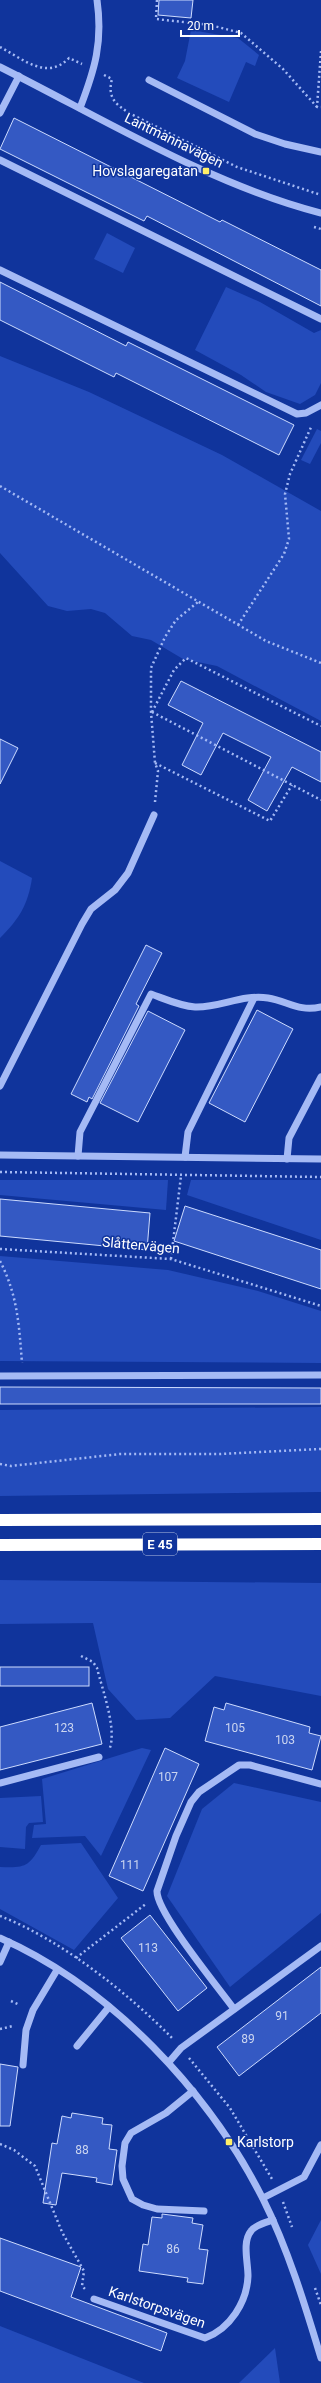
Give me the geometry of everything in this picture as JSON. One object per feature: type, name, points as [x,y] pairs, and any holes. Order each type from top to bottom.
[{"type":"highway","name":"E 45","points":[[0,1520],[321,1519]]},
{"type":"highway","name":"E 45","points":[[0,1545],[321,1544]]},
{"type":"street","points":[[80,108],[95,70],[100,20],[97,0]]},
{"type":"street","name":"Lantmannavägen","points":[[0,67],[206,171],[292,206],[321,213]]},
{"type":"street","points":[[0,112],[19,76]]},
{"type":"street","points":[[149,80],[255,134],[285,144],[321,152]]},
{"type":"street","points":[[0,160],[321,319]]},
{"type":"street","points":[[0,270],[297,414],[306,413],[321,405]]},
{"type":"street","points":[[0,1086],[82,924],[91,909],[115,890],[128,873],[154,815]]},
{"type":"street","points":[[78,1156],[80,1132],[151,994],[195,1007],[254,998],[268,998],[296,1008],[308,1009],[321,1007]]},
{"type":"street","points":[[185,1157],[188,1132],[254,998]]},
{"type":"street","points":[[287,1159],[289,1138],[321,1077]]},
{"type":"street","points":[[0,1155],[321,1159]]},
{"type":"street","points":[[0,1376],[321,1375]]},
{"type":"street","points":[[0,1783],[99,1757]]},
{"type":"street","points":[[234,2009],[168,1918],[157,1898],[157,1891],[174,1843],[191,1802],[199,1792],[239,1765],[250,1765],[321,1784]]},
{"type":"street","points":[[0,1938],[57,1970],[109,2007],[169,2062],[193,2091],[229,2142],[263,2198],[273,2220],[321,2358]]},
{"type":"street","points":[[0,1962],[9,1942]]},
{"type":"street","points":[[169,2062],[181,2048],[321,1946]]},
{"type":"street","points":[[23,2065],[26,2030],[33,2010],[57,1970]]},
{"type":"street","points":[[77,2046],[109,2007]]},
{"type":"street","points":[[193,2091],[166,2113],[131,2133],[125,2143],[123,2172],[132,2200],[157,2209],[204,2210]]},
{"type":"street","points":[[263,2198],[304,2177],[321,2145]]},
{"type":"street","name":"Karlstorpsvägen","points":[[94,2299],[205,2338],[216,2334],[231,2321],[239,2309],[248,2277],[246,2239],[252,2229],[273,2220]]},
{"type":"path","points":[[157,0],[156,19],[210,25],[242,34],[283,70],[317,107],[321,107]]},
{"type":"path","points":[[0,47],[44,69],[62,65],[69,58],[112,79],[110,95],[116,105],[131,114],[237,167],[321,195]]},
{"type":"path","points":[[317,107],[321,52]]},
{"type":"path","points":[[238,625],[284,554],[289,539],[285,494],[290,474],[301,454],[321,405]]},
{"type":"path","points":[[0,486],[266,641],[321,663]]},
{"type":"path","points":[[154,815],[158,770],[156,764],[151,712],[151,668],[165,637],[176,620],[198,602]]},
{"type":"path","points":[[151,712],[174,670],[186,658],[321,726]]},
{"type":"path","points":[[151,712],[321,800]]},
{"type":"path","points":[[156,764],[270,821],[292,785]]},
{"type":"path","points":[[0,1172],[321,1177]]},
{"type":"path","points":[[171,1259],[181,1176]]},
{"type":"path","name":"Slåttervägen","points":[[0,1249],[171,1259],[321,1306]]},
{"type":"path","points":[[0,1261],[9,1279],[18,1310],[23,1376]]},
{"type":"path","points":[[0,1464],[11,1466],[120,1454],[221,1454],[321,1449]]},
{"type":"path","points":[[81,1656],[93,1662],[97,1668],[112,1731],[113,1742],[109,1750],[99,1757]]},
{"type":"path","points":[[76,1958],[147,1903],[157,1898]]},
{"type":"path","points":[[0,2144],[14,2150],[35,2166],[62,2232],[84,2271],[82,2286],[94,2299]]},
{"type":"shaded area","points":[[191,30],[238,38],[259,55],[255,66],[246,62],[229,102],[177,78],[185,61]]},
{"type":"shaded area","points":[[107,233],[135,248],[123,273],[94,259]]},
{"type":"shaded area","points":[[226,287],[260,302],[314,333],[321,330],[321,383],[315,395],[300,404],[266,392],[241,375],[195,350]]},
{"type":"shaded area","points":[[0,356],[89,392],[222,455],[321,511],[321,721],[217,666],[183,659],[151,640],[132,636],[105,613],[91,609],[67,611],[48,606],[0,553]]},
{"type":"shaded area","points":[[317,429],[321,431],[321,443],[310,464],[301,460]]},
{"type":"shaded area","points":[[0,861],[32,878],[28,896],[22,911],[0,938]]},
{"type":"shaded area","points":[[0,1180],[168,1180],[166,1210],[0,1195]]},
{"type":"shaded area","points":[[191,1180],[321,1180],[321,1240],[187,1195]]},
{"type":"shaded area","points":[[0,1256],[168,1270],[258,1291],[321,1311],[321,1363],[0,1361]]},
{"type":"shaded area","points":[[321,1407],[321,1492],[0,1496],[0,1410]]},
{"type":"shaded area","points":[[0,1580],[321,1583],[321,1696],[215,1676],[170,1718],[136,1720],[108,1689],[93,1623],[0,1624]]},
{"type":"shaded area","points":[[142,1748],[151,1750],[101,1856],[85,1836],[32,1838],[34,1825],[46,1824],[42,1779]]},
{"type":"shaded area","points":[[234,1783],[321,1802],[321,1913],[230,1987],[167,1896],[202,1809]]},
{"type":"shaded area","points":[[41,1796],[43,1822],[29,1823],[26,1827],[25,1849],[0,1847],[0,1798]]},
{"type":"shaded area","points":[[81,1843],[118,1898],[74,1950],[0,1909],[0,1867],[25,1865],[33,1858],[41,1845]]},
{"type":"shaded area","points":[[321,2220],[321,2274],[308,2245]]},
{"type":"shaded area","points":[[0,2326],[144,2383],[0,2383]]},
{"type":"shaded area","points":[[275,2348],[280,2383],[239,2383]]},
{"type":"building","points":[[159,0],[193,0],[191,18],[158,15]]},
{"type":"building","points":[[14,118],[220,222],[222,220],[321,270],[321,306],[147,216],[144,221],[0,149]]},
{"type":"building","points":[[0,282],[126,346],[128,342],[294,425],[279,455],[116,373],[114,377],[0,320]]},
{"type":"building","points":[[181,681],[321,752],[321,782],[292,767],[267,811],[248,800],[271,757],[223,733],[201,775],[182,765],[203,723],[168,705]]},
{"type":"building","points":[[0,739],[18,748],[0,784]]},
{"type":"building","points":[[146,945],[162,953],[136,1004],[139,1006],[92,1099],[89,1097],[87,1102],[71,1094]]},
{"type":"building","points":[[257,1010],[293,1029],[245,1122],[209,1103]]},
{"type":"building","points":[[148,1011],[185,1030],[138,1122],[100,1103]]},
{"type":"building","points":[[0,1199],[150,1213],[147,1250],[0,1236]]},
{"type":"building","points":[[185,1206],[321,1250],[321,1289],[174,1241]]},
{"type":"building","points":[[0,1387],[321,1388],[321,1404],[0,1404]]},
{"type":"building","points":[[0,1667],[89,1667],[89,1686],[0,1686]]},
{"type":"building","points":[[92,1703],[102,1744],[0,1770],[0,1727]]},
{"type":"building","points":[[226,1703],[310,1727],[309,1733],[321,1736],[312,1770],[205,1741],[214,1707],[224,1710]]},
{"type":"building","points":[[165,1748],[199,1764],[143,1891],[109,1876]]},
{"type":"building","points":[[150,1915],[207,1988],[178,2011],[121,1938]]},
{"type":"building","points":[[321,1967],[321,2013],[239,2076],[217,2047]]},
{"type":"building","points":[[0,2064],[18,2067],[10,2126],[0,2126]]},
{"type":"building","points":[[72,2113],[103,2118],[102,2124],[112,2125],[109,2149],[117,2150],[112,2185],[96,2182],[97,2178],[62,2173],[56,2205],[43,2203],[52,2143],[57,2144],[62,2116],[71,2118]]},
{"type":"building","points":[[162,2214],[193,2218],[192,2223],[203,2225],[199,2249],[208,2250],[203,2284],[187,2282],[188,2278],[139,2271],[143,2244],[148,2245],[152,2217],[162,2218]]},
{"type":"building","points":[[0,2238],[81,2267],[71,2297],[167,2333],[161,2351],[0,2291]]},
{"type":"place","name":"Hovslagaregatan","points":[[206,171]]},
{"type":"place","name":"Karlstorp","points":[[229,2142]]}]
